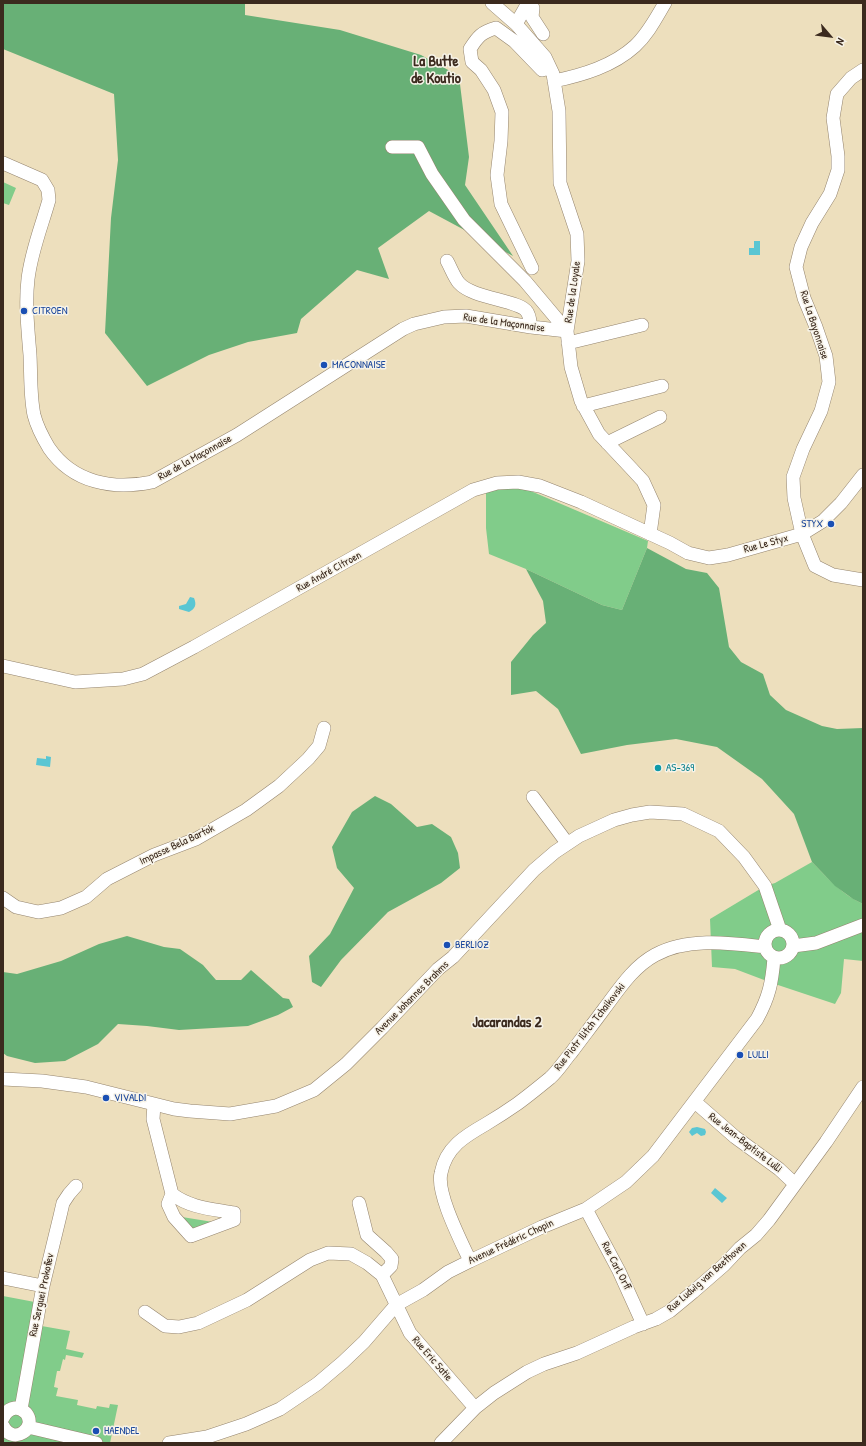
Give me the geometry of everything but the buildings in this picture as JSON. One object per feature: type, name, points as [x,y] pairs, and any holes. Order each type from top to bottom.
[{"type":"street","name":"Rue de la Loyale","points":[[492,3],[516,24],[545,57],[552,74],[559,111],[560,183],[577,234],[578,261],[568,337],[571,367],[583,406],[599,434],[643,481],[654,505],[650,534]]},
{"type":"street","points":[[516,24],[529,3],[533,8],[532,17],[543,34]]},
{"type":"street","points":[[532,268],[501,204],[497,175],[501,141],[502,112],[494,90],[481,70],[472,62],[470,49],[478,36],[487,30],[496,28],[514,41],[542,70],[552,74],[587,72],[615,60],[635,45],[653,24],[665,3]]},
{"type":"street","name":"Rue La Bayonnaise","points":[[863,70],[851,78],[836,94],[833,118],[838,156],[838,170],[830,194],[812,223],[804,241],[796,267],[804,298],[826,356],[829,382],[821,411],[793,477],[794,498],[802,534],[815,566],[833,575],[863,580]]},
{"type":"street","points":[[392,147],[418,147],[432,174],[464,220],[525,281],[568,337],[642,325]]},
{"type":"street","name":"Rue de la Maçonnaise","points":[[3,163],[42,180],[48,190],[50,200],[33,254],[28,278],[28,319],[34,414],[42,437],[58,459],[73,472],[93,481],[123,486],[152,482],[237,435],[403,329],[414,324],[444,316],[466,316],[531,327],[568,337]]},
{"type":"street","points":[[447,261],[459,283],[472,291],[521,306],[527,312],[531,327]]},
{"type":"street","points":[[583,406],[662,386]]},
{"type":"street","points":[[607,443],[660,418]]},
{"type":"street","name":"Rue Le Styx","points":[[650,534],[688,553],[709,558],[728,555],[802,534],[823,521],[841,503],[863,475]]},
{"type":"street","name":"Rue André Citroen","points":[[3,666],[75,682],[123,679],[142,674],[175,658],[473,490],[497,483],[518,482],[540,486],[581,502],[650,534]]},
{"type":"street","name":"Impasse Bela Bartok","points":[[3,898],[16,907],[38,912],[62,908],[86,897],[107,879],[154,855],[196,839],[246,810],[279,786],[308,759],[319,746],[324,728]]},
{"type":"street","points":[[533,797],[567,843]]},
{"type":"street","name":"Avenue Johannes Brahms","points":[[3,1079],[42,1081],[86,1087],[174,1109],[230,1114],[276,1106],[314,1090],[346,1064],[438,969],[453,957],[542,863],[578,836],[614,820],[632,815],[650,812],[672,812],[683,814],[719,831],[747,860],[765,886],[780,930]]},
{"type":"street","points":[[793,946],[816,943],[863,925]]},
{"type":"street","points":[[776,930],[780,930],[789,933],[793,941],[793,946],[792,950],[787,956],[783,958],[774,958],[768,954],[764,942],[768,934],[776,930]]},
{"type":"street","name":"Rue Piotr Ilitch Tchaikovski","points":[[470,1261],[444,1200],[440,1186],[440,1174],[445,1160],[463,1137],[516,1105],[551,1076],[562,1065],[623,983],[638,967],[655,955],[669,949],[690,944],[712,943],[765,947]]},
{"type":"street","name":"Avenue Frédéric Chopin","points":[[169,1443],[207,1437],[246,1424],[280,1409],[316,1384],[343,1362],[364,1342],[396,1306],[423,1290],[448,1272],[542,1227],[586,1209],[626,1182],[653,1156],[757,1019],[766,1002],[772,983],[774,958]]},
{"type":"street","name":"Rue Ludwig van Beethoven","points":[[441,1443],[475,1408],[494,1393],[527,1372],[544,1364],[577,1353],[634,1327],[656,1319],[670,1311],[724,1265],[740,1248],[756,1235],[769,1220],[826,1142],[863,1087]]},
{"type":"street","name":"Rue Jean-Baptiste Lulli","points":[[694,1102],[735,1137],[778,1169],[795,1184]]},
{"type":"street","points":[[154,1104],[153,1119],[172,1194],[168,1204],[174,1216],[191,1236],[234,1220],[234,1213],[182,1202],[172,1194]]},
{"type":"street","name":"Rue Serguei Prokofiev","points":[[21,1409],[43,1286],[63,1203],[76,1186]]},
{"type":"street","points":[[144,1312],[165,1326],[179,1327],[198,1322],[247,1300],[310,1260],[328,1253],[351,1254],[367,1263],[382,1275],[391,1266],[392,1259],[367,1234],[359,1203]]},
{"type":"street","name":"Rue Carl Orff","points":[[586,1209],[619,1271],[643,1324]]},
{"type":"street","name":"Rue Eric Satie","points":[[382,1275],[410,1333],[475,1408]]},
{"type":"street","points":[[3,1278],[43,1286]]},
{"type":"street","points":[[3,1418],[8,1411],[12,1409],[21,1409],[27,1414],[29,1422],[28,1427],[23,1433],[14,1439],[3,1426]]},
{"type":"street","points":[[28,1427],[96,1443]]},
{"type":"green space","points":[[3,3],[245,3],[245,15],[340,30],[421,55],[459,76],[469,157],[465,185],[513,256],[429,211],[378,248],[389,279],[357,270],[301,319],[297,333],[248,342],[209,355],[147,386],[105,333],[111,218],[118,160],[114,94],[3,49]]},
{"type":"green space","points":[[3,182],[16,188],[9,205],[3,203]]},
{"type":"green space","points":[[509,486],[526,489],[648,541],[647,548],[622,610],[602,605],[526,569],[489,554],[486,528],[486,489]]},
{"type":"green space","points":[[647,548],[686,569],[707,573],[719,588],[729,647],[741,662],[763,674],[770,695],[786,710],[822,726],[837,729],[863,728],[863,904],[853,899],[835,886],[812,862],[794,814],[762,779],[717,747],[676,739],[627,745],[581,754],[558,709],[536,691],[511,695],[511,662],[533,635],[546,623],[543,601],[526,569],[602,605],[622,610]]},
{"type":"green space","points":[[375,796],[391,804],[417,827],[432,824],[451,837],[458,853],[460,868],[441,883],[388,912],[341,960],[321,987],[312,982],[309,956],[330,934],[354,888],[337,868],[332,847],[352,812]]},
{"type":"green space","points":[[812,862],[842,891],[863,904],[863,961],[844,959],[841,993],[835,1004],[735,969],[712,967],[710,919],[765,886],[775,883]]},
{"type":"green space","points":[[127,936],[164,947],[180,949],[203,965],[216,980],[241,980],[251,970],[283,998],[289,999],[293,1007],[278,1015],[248,1026],[179,1030],[118,1024],[98,1044],[65,1061],[35,1063],[7,1056],[3,1053],[3,972],[17,974],[61,961],[99,944]]},
{"type":"green space","points":[[182,1217],[213,1222],[193,1230]]},
{"type":"green space","points":[[3,1296],[40,1303],[36,1325],[70,1331],[66,1349],[84,1353],[82,1358],[66,1355],[65,1360],[63,1359],[60,1371],[57,1371],[54,1387],[58,1388],[56,1396],[78,1400],[77,1405],[96,1409],[97,1406],[109,1408],[110,1404],[118,1405],[110,1443],[3,1443]]},
{"type":"water","points":[[754,241],[760,241],[760,255],[749,255],[749,248],[754,248]]},
{"type":"water","points":[[190,597],[194,598],[195,600],[193,610],[189,612],[179,609],[179,606],[186,604]]},
{"type":"water","points":[[46,756],[51,757],[50,767],[36,765],[37,758],[46,759]]},
{"type":"water","points":[[697,1127],[705,1129],[705,1135],[701,1136],[697,1133],[692,1136],[689,1132],[692,1128]]},
{"type":"water","points":[[715,1188],[727,1198],[722,1203],[711,1193]]},
{"type":"place","name":"CITROEN","points":[[24,311]]},
{"type":"place","name":"MACONNAISE","points":[[324,365]]},
{"type":"place","name":"STYX","points":[[831,524]]},
{"type":"place","name":"AS-369","points":[[658,768]]},
{"type":"place","name":"BERLIOZ","points":[[447,945]]},
{"type":"place","name":"LULLI","points":[[740,1055]]},
{"type":"place","name":"VIVALDI","points":[[106,1098]]},
{"type":"place","name":"HAENDEL","points":[[96,1431]]},
{"type":"district","name":"La Butte de Koutio","points":[[436,70]]},
{"type":"district","name":"Jacarandas 2","points":[[507,1023]]}]
